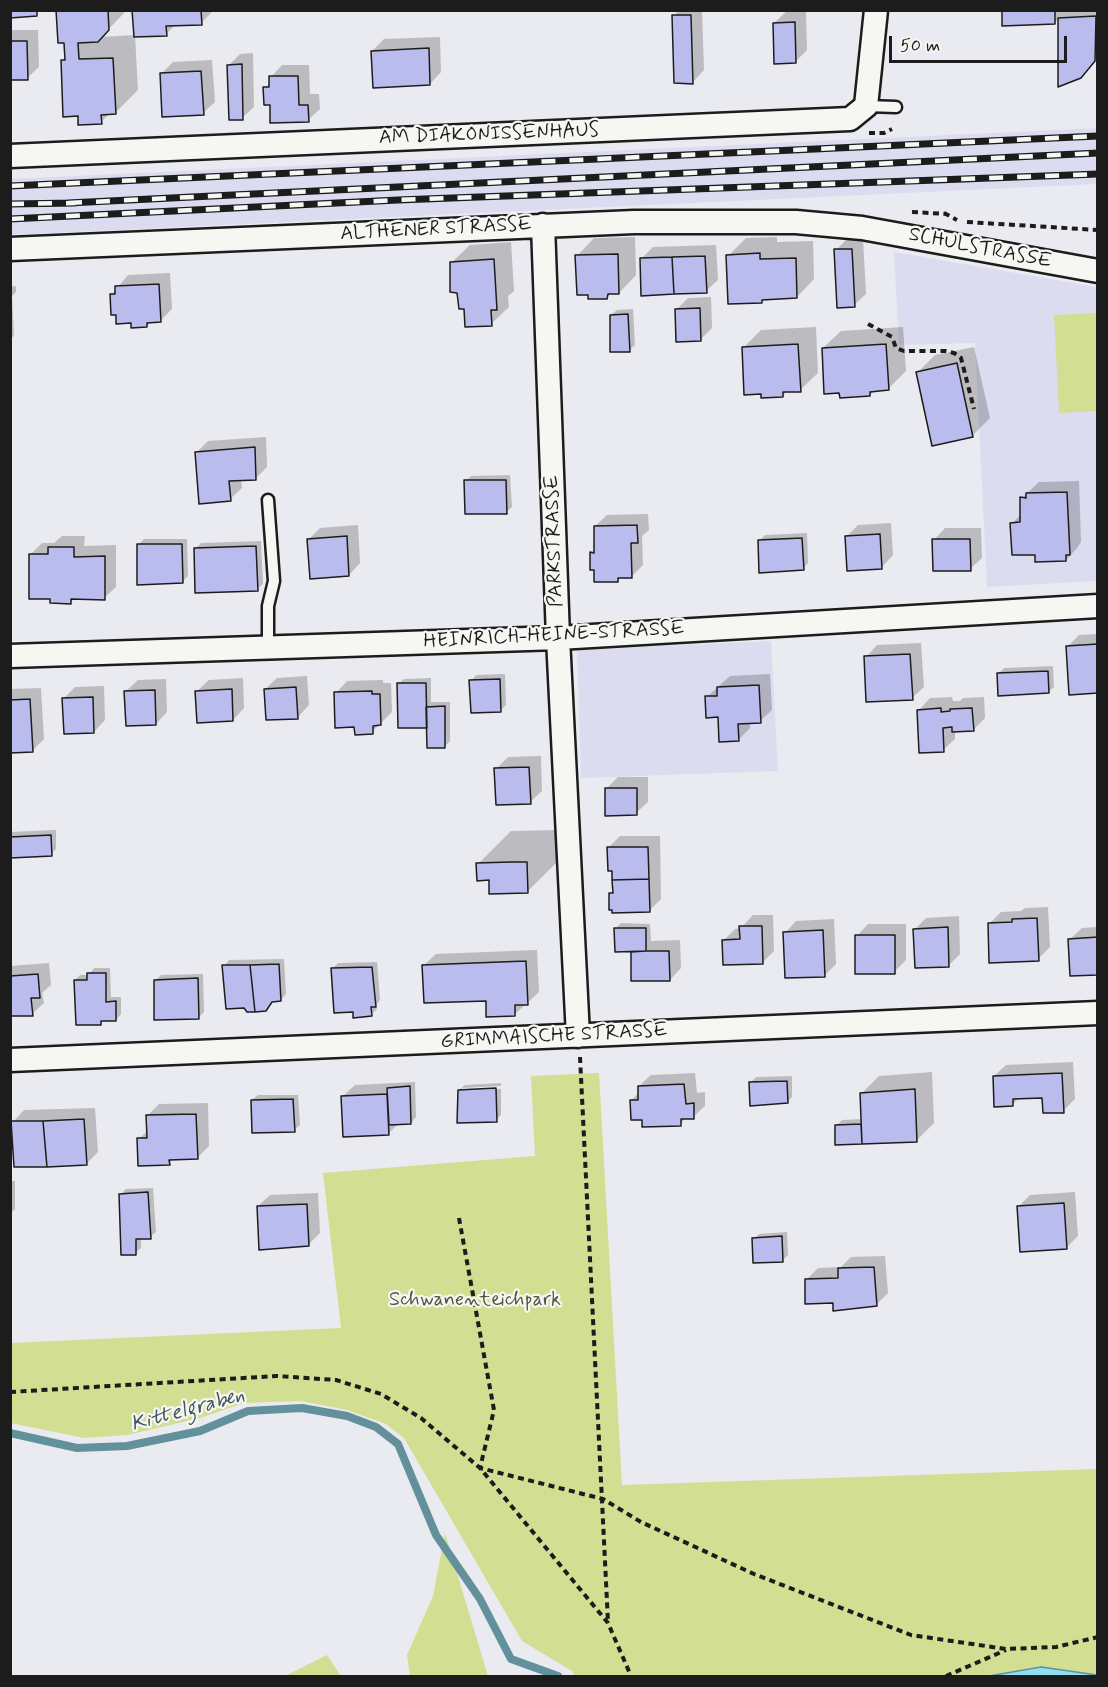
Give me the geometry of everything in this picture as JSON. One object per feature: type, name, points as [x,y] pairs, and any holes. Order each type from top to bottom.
[{"type":"street","points":[[867,106],[876,10]]},
{"type":"street","name":"AM DIAKONISSENHAUS","points":[[10,156],[850,119],[867,106]]},
{"type":"street","name":"ALTHENER STRASSE","points":[[10,249],[634,222],[796,222],[862,228]]},
{"type":"street","name":"PARKSTRASSE","points":[[543,225],[558,638],[578,1036]]},
{"type":"street","name":"SCHULSTRASSE","points":[[862,228],[1098,271]]},
{"type":"street","name":"HEINRICH-HEINE-STRASSE","points":[[10,656],[558,638],[1098,606]]},
{"type":"street","name":"GRIMMAISCHE STRASSE","points":[[10,1060],[1098,1012]]},
{"type":"lane","points":[[867,106],[896,107]]},
{"type":"lane","points":[[268,500],[274,581],[268,606],[268,648]]},
{"type":"path","points":[[902,211],[945,214],[958,221],[1098,230]]},
{"type":"path","points":[[868,324],[892,338],[896,348],[904,351],[945,351],[961,358],[974,409]]},
{"type":"path","points":[[580,1068],[608,1623]]},
{"type":"path","points":[[459,1218],[494,1410],[480,1468]]},
{"type":"path","points":[[10,1392],[276,1376],[336,1380],[381,1394],[421,1418],[480,1468],[608,1623],[631,1677]]},
{"type":"path","points":[[480,1468],[603,1499],[641,1522],[754,1574],[911,1635],[1006,1649],[1056,1647],[1098,1637]]},
{"type":"path","points":[[946,1677],[1006,1649]]},
{"type":"shaded area","points":[[1098,128],[1097,184],[11,235],[11,179]]},
{"type":"shaded area","points":[[894,252],[1097,287],[1097,581],[987,587],[975,343],[899,345]]},
{"type":"shaded area","points":[[771,641],[778,771],[581,778],[577,650]]},
{"type":"green space","points":[[1097,313],[1097,411],[1059,413],[1054,315]]},
{"type":"green space","name":"Schwanenteichpark","points":[[599,1073],[622,1485],[1097,1469],[1097,1676],[575,1676],[572,1671],[522,1641],[404,1438],[386,1424],[347,1410],[301,1401],[244,1403],[200,1418],[127,1435],[84,1438],[11,1423],[10,1343],[341,1328],[323,1173],[535,1156],[531,1076]]},
{"type":"green space","points":[[445,1533],[488,1676],[410,1676],[407,1655],[433,1596]]},
{"type":"green space","points":[[327,1655],[341,1676],[285,1676]]},
{"type":"water","points":[[1041,1667],[1097,1675],[1097,1676],[989,1676]]},
{"type":"building","points":[[10,10],[37,10],[37,16],[10,18]]},
{"type":"building","points":[[56,10],[108,10],[109,30],[98,42],[78,43],[79,59],[113,58],[116,114],[101,115],[102,124],[78,125],[78,116],[63,117],[61,60],[65,60],[64,43],[58,43]]},
{"type":"building","points":[[132,10],[201,10],[202,25],[166,26],[167,36],[134,37]]},
{"type":"building","points":[[1002,10],[1055,10],[1055,24],[1002,26]]},
{"type":"building","points":[[672,15],[691,15],[693,84],[674,83]]},
{"type":"building","points":[[1096,16],[1095,61],[1081,78],[1058,87],[1058,18]]},
{"type":"building","points":[[795,22],[796,63],[774,64],[773,23]]},
{"type":"building","points":[[10,41],[27,41],[28,80],[10,80]]},
{"type":"building","points":[[429,48],[430,85],[373,88],[371,51]]},
{"type":"building","points":[[242,64],[243,120],[229,120],[227,65]]},
{"type":"building","points":[[201,71],[204,115],[162,117],[160,73]]},
{"type":"building","points":[[269,76],[298,76],[299,105],[308,105],[309,122],[270,123],[270,105],[264,105],[263,87],[269,87]]},
{"type":"building","points":[[834,249],[852,249],[855,307],[837,308]]},
{"type":"building","points":[[760,253],[760,259],[796,258],[797,298],[762,300],[762,303],[728,304],[726,255]]},
{"type":"building","points":[[618,254],[619,294],[608,294],[607,299],[588,299],[588,295],[577,295],[575,255]]},
{"type":"building","points":[[705,256],[707,293],[674,294],[672,257]]},
{"type":"building","points":[[672,257],[674,294],[641,296],[640,258]]},
{"type":"building","points":[[494,259],[497,310],[491,310],[492,326],[465,327],[464,309],[459,309],[457,293],[450,292],[450,262]]},
{"type":"building","points":[[159,284],[161,322],[147,323],[147,327],[131,328],[131,323],[116,324],[116,315],[111,315],[110,294],[115,294],[115,286]]},
{"type":"building","points":[[700,308],[701,341],[676,342],[675,309]]},
{"type":"building","points":[[628,314],[630,352],[610,352],[610,315]]},
{"type":"building","points":[[798,344],[801,392],[783,392],[783,397],[761,398],[761,394],[744,395],[742,347]]},
{"type":"building","points":[[886,344],[889,390],[870,392],[870,396],[840,398],[839,393],[824,394],[822,348]]},
{"type":"building","points":[[957,363],[973,437],[932,446],[916,372]]},
{"type":"building","points":[[255,447],[256,480],[229,481],[231,501],[199,504],[195,452]]},
{"type":"building","points":[[464,480],[506,480],[507,514],[465,514]]},
{"type":"building","points":[[1067,492],[1070,555],[1066,555],[1066,561],[1035,562],[1035,555],[1012,555],[1010,523],[1020,522],[1020,497],[1026,498],[1026,493]]},
{"type":"building","points":[[637,525],[638,543],[631,543],[632,578],[618,578],[618,582],[594,582],[594,570],[590,570],[590,552],[594,553],[594,526]]},
{"type":"building","points":[[880,534],[882,569],[847,571],[845,536]]},
{"type":"building","points":[[347,536],[349,576],[310,579],[307,539]]},
{"type":"building","points":[[802,538],[804,570],[759,573],[758,540]]},
{"type":"building","points":[[932,539],[970,539],[971,571],[933,571]]},
{"type":"building","points":[[137,544],[182,544],[183,583],[137,585]]},
{"type":"building","points":[[256,546],[258,591],[195,593],[194,548]]},
{"type":"building","points":[[48,547],[74,547],[74,557],[105,556],[105,600],[71,599],[71,604],[50,603],[50,599],[29,599],[29,554],[48,554]]},
{"type":"building","points":[[1098,644],[1098,693],[1069,695],[1066,646]]},
{"type":"building","points":[[910,654],[913,700],[866,702],[864,656]]},
{"type":"building","points":[[1048,671],[1049,693],[998,696],[997,673]]},
{"type":"building","points":[[500,679],[501,712],[471,713],[469,680]]},
{"type":"building","points":[[397,683],[426,683],[427,728],[398,728]]},
{"type":"building","points":[[759,685],[761,723],[738,724],[739,741],[719,742],[718,717],[706,718],[705,696],[717,696],[717,687]]},
{"type":"building","points":[[296,687],[298,719],[266,720],[264,689]]},
{"type":"building","points":[[232,689],[233,721],[197,723],[195,691]]},
{"type":"building","points":[[155,690],[156,725],[126,726],[124,691]]},
{"type":"building","points":[[372,691],[372,694],[380,694],[381,725],[373,726],[373,734],[355,735],[354,727],[335,728],[334,692]]},
{"type":"building","points":[[93,697],[94,733],[64,734],[62,698]]},
{"type":"building","points":[[30,699],[33,752],[10,753],[10,700]]},
{"type":"building","points":[[445,706],[445,748],[427,748],[426,707]]},
{"type":"building","points":[[941,708],[941,712],[950,711],[950,709],[972,708],[974,731],[952,732],[952,727],[943,728],[944,752],[919,753],[917,710]]},
{"type":"building","points":[[529,767],[531,804],[496,805],[494,768]]},
{"type":"building","points":[[605,788],[637,788],[637,815],[605,816]]},
{"type":"building","points":[[51,835],[52,856],[10,858],[10,837]]},
{"type":"building","points":[[607,847],[648,847],[649,879],[612,880],[612,871],[608,871]]},
{"type":"building","points":[[527,862],[528,893],[489,894],[489,880],[477,881],[476,863]]},
{"type":"building","points":[[649,879],[650,912],[612,913],[612,910],[609,910],[609,893],[613,893],[612,880]]},
{"type":"building","points":[[1037,918],[1039,961],[989,963],[988,923]]},
{"type":"building","points":[[739,926],[762,926],[763,964],[723,965],[722,940],[740,939]]},
{"type":"building","points":[[948,927],[949,967],[915,968],[913,929]]},
{"type":"building","points":[[614,928],[646,928],[646,951],[615,952]]},
{"type":"building","points":[[823,930],[825,977],[785,978],[783,932]]},
{"type":"building","points":[[855,935],[895,935],[895,974],[855,974]]},
{"type":"building","points":[[1098,937],[1098,975],[1070,976],[1068,939]]},
{"type":"building","points":[[669,951],[670,981],[631,981],[631,952]]},
{"type":"building","points":[[526,961],[528,1005],[515,1005],[515,1016],[486,1017],[486,1001],[424,1003],[422,965]]},
{"type":"building","points":[[279,964],[281,1001],[272,1002],[266,1011],[255,1012],[250,965]]},
{"type":"building","points":[[222,965],[250,965],[255,1012],[247,1012],[244,1008],[226,1009]]},
{"type":"building","points":[[372,967],[376,1007],[371,1007],[372,1016],[353,1018],[353,1012],[334,1013],[331,968]]},
{"type":"building","points":[[87,973],[106,973],[106,1002],[116,1001],[116,1021],[101,1021],[101,1025],[76,1025],[74,980],[87,980]]},
{"type":"building","points":[[38,974],[40,998],[31,998],[33,1016],[11,1016],[10,976]]},
{"type":"building","points":[[198,978],[199,1019],[154,1020],[154,980]]},
{"type":"building","points":[[1062,1073],[1064,1113],[1043,1113],[1042,1098],[1013,1099],[1013,1106],[994,1107],[993,1076]]},
{"type":"building","points":[[787,1081],[788,1103],[750,1106],[749,1082]]},
{"type":"building","points":[[684,1084],[686,1104],[694,1103],[694,1119],[681,1119],[681,1126],[642,1127],[642,1120],[631,1120],[630,1100],[638,1100],[638,1086]]},
{"type":"building","points":[[410,1086],[411,1124],[389,1125],[387,1088]]},
{"type":"building","points":[[496,1088],[497,1122],[457,1123],[458,1090]]},
{"type":"building","points":[[915,1089],[917,1142],[862,1144],[860,1093]]},
{"type":"building","points":[[387,1094],[389,1135],[343,1137],[341,1096]]},
{"type":"building","points":[[293,1099],[295,1132],[252,1133],[251,1100]]},
{"type":"building","points":[[196,1114],[198,1159],[169,1160],[170,1165],[138,1166],[137,1138],[147,1138],[146,1115]]},
{"type":"building","points":[[84,1119],[87,1165],[47,1167],[43,1121]]},
{"type":"building","points":[[11,1121],[43,1121],[47,1167],[14,1167]]},
{"type":"building","points":[[861,1124],[862,1144],[835,1145],[835,1125]]},
{"type":"building","points":[[148,1192],[151,1239],[136,1239],[136,1255],[121,1255],[119,1194]]},
{"type":"building","points":[[1064,1203],[1067,1249],[1020,1252],[1017,1206]]},
{"type":"building","points":[[307,1204],[309,1246],[259,1250],[257,1206]]},
{"type":"building","points":[[782,1236],[783,1262],[753,1263],[752,1238]]},
{"type":"building","points":[[874,1267],[877,1306],[833,1311],[833,1303],[805,1304],[805,1279],[838,1278],[838,1268]]},
{"type":"waterway","name":"Kittelgraben","points":[[10,1433],[77,1448],[127,1446],[200,1431],[248,1411],[302,1408],[347,1416],[376,1427],[398,1444],[436,1535],[480,1599],[511,1659],[558,1676]]},
{"type":"railway","points":[[10,186],[1098,136]]},
{"type":"railway","points":[[68,203],[1098,153]]},
{"type":"railway","points":[[10,219],[398,200],[1098,174]]},
{"type":"railway","points":[[10,204],[76,203]]}]
